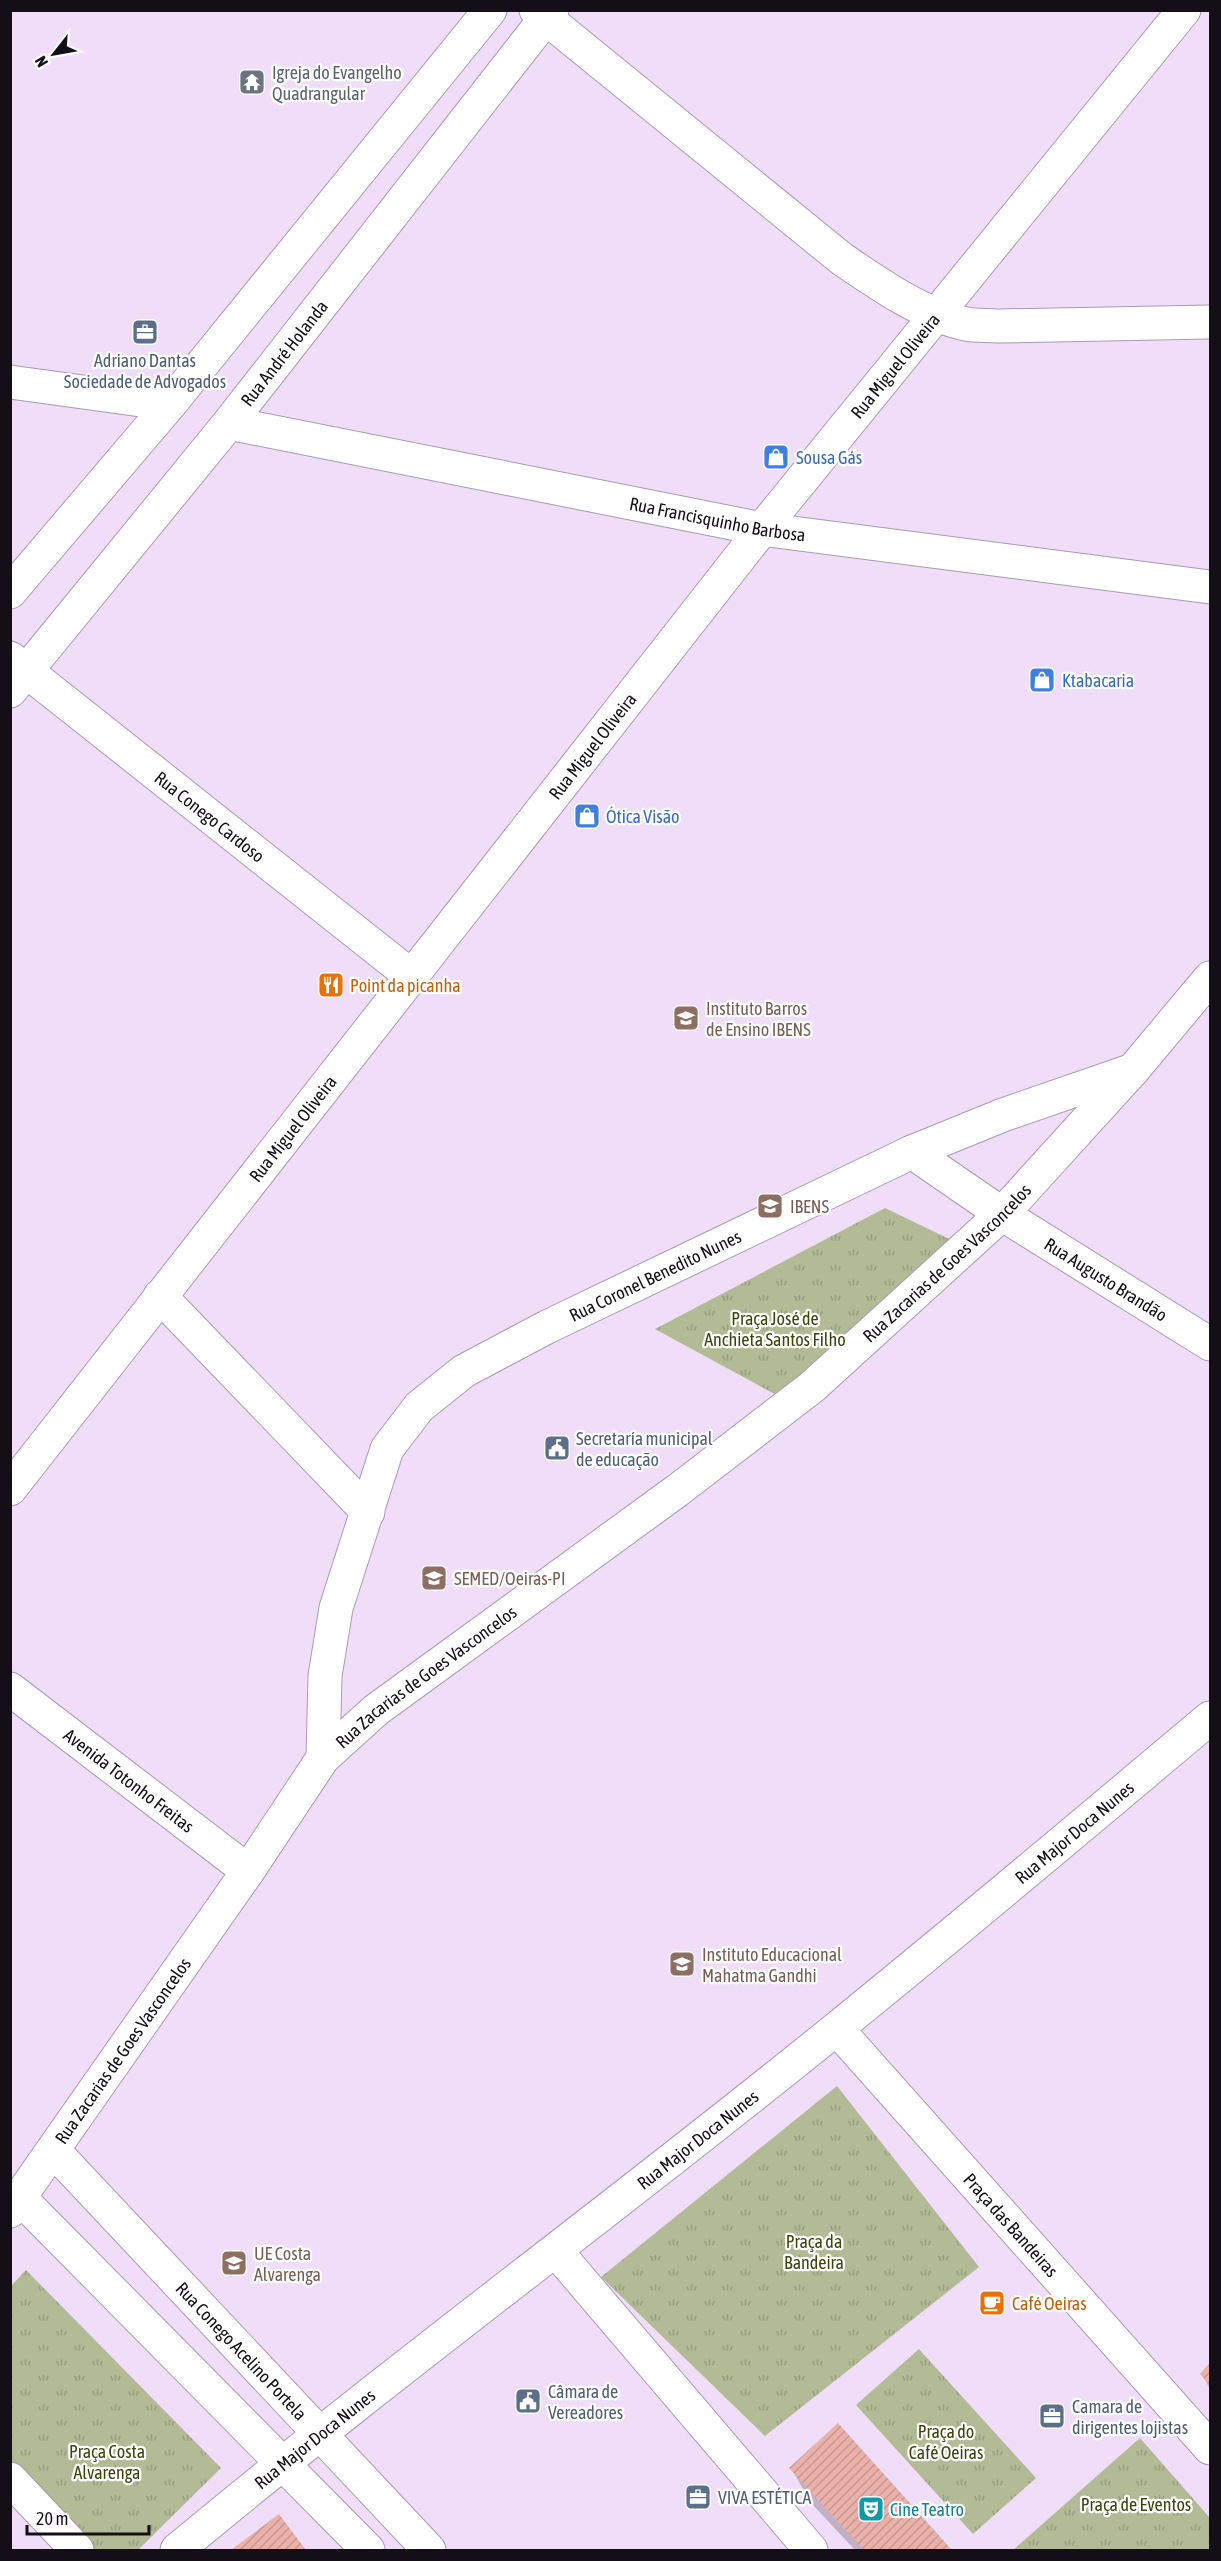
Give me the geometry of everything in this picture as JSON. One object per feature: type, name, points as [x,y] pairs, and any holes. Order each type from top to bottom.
[{"type":"street","points":[[10,592],[170,404],[490,10]]},
{"type":"street","name":"Rua Miguel Oliveira","points":[[10,1489],[410,975],[762,529],[1184,10]]},
{"type":"street","points":[[545,13],[842,259],[888,290],[936,313],[965,324],[998,326],[1210,322]]},
{"type":"street","name":"Rua André Holanda","points":[[16,673],[229,423],[545,13]]},
{"type":"street","points":[[10,382],[170,404]]},
{"type":"street","name":"Rua Francisquinho Barbosa","points":[[229,423],[762,529],[1210,587]]},
{"type":"street","name":"Rua Conego Cardoso","points":[[16,673],[410,975]]},
{"type":"street","points":[[1133,1070],[1210,978]]},
{"type":"street","name":"Rua Coronel Benedito Nunes","points":[[323,1758],[325,1676],[336,1608],[387,1449],[419,1407],[464,1371],[547,1327],[912,1152],[1003,1115],[1133,1070]]},
{"type":"street","name":"Rua Zacarias de Goes Vasconcelos","points":[[15,2204],[248,1871],[323,1758],[376,1710],[678,1490],[812,1387],[1002,1214],[1133,1070]]},
{"type":"street","name":"Rua Augusto Brandão","points":[[912,1152],[1002,1214],[1210,1344]]},
{"type":"street","points":[[160,1296],[368,1512]]},
{"type":"street","name":"Avenida Totonho Freitas","points":[[10,1689],[248,1871]]},
{"type":"street","name":"Rua Major Doca Nunes","points":[[177,2550],[319,2433],[556,2251],[837,2029],[1210,1718]]},
{"type":"street","name":"Praça das Bandeiras","points":[[837,2029],[1210,2448]]},
{"type":"street","name":"Rua Conego Acelino Portela","points":[[54,2151],[429,2550]]},
{"type":"street","points":[[15,2204],[368,2550]]},
{"type":"street","points":[[556,2251],[811,2550]]},
{"type":"street","points":[[10,2480],[77,2550]]},
{"type":"green space","name":"Praça José de Anchieta Santos Filho","points":[[885,1208],[968,1248],[780,1397],[655,1329]]},
{"type":"green space","name":"Praça da Bandeira","points":[[837,2086],[979,2267],[765,2436],[601,2277]]},
{"type":"green space","name":"Praça Costa Alvarenga","points":[[26,2270],[221,2468],[138,2550],[86,2550],[11,2475],[11,2286]]},
{"type":"green space","name":"Praça do Café Oeiras","points":[[919,2349],[1036,2478],[973,2534],[856,2405]]},
{"type":"green space","name":"Praça de Eventos","points":[[1140,2438],[1210,2518],[1210,2550],[1013,2550]]},
{"type":"building","points":[[1210,2363],[1210,2385],[1200,2374]]},
{"type":"building","name":"Cine Teatro","points":[[838,2423],[952,2550],[864,2550],[789,2468]]},
{"type":"building","points":[[279,2514],[306,2550],[231,2550]]},
{"type":"place","name":"Igreja do Evangelho Quadrangular","points":[[252,82]]},
{"type":"place","name":"Adriano Dantas Sociedade de Advogados","points":[[145,332]]},
{"type":"place","name":"Sousa Gás","points":[[776,457]]},
{"type":"place","name":"Ktabacaria","points":[[1042,680]]},
{"type":"place","name":"Ótica Visão","points":[[587,816]]},
{"type":"place","name":"Point da picanha","points":[[331,985]]},
{"type":"place","name":"Instituto Barros de Ensino IBENS","points":[[686,1018]]},
{"type":"place","name":"IBENS","points":[[770,1206]]},
{"type":"place","name":"Secretaría municipal de educação","points":[[557,1448]]},
{"type":"place","name":"SEMED/Oeiras-PI","points":[[434,1578]]},
{"type":"place","name":"Instituto Educacional Mahatma Gandhi","points":[[682,1964]]},
{"type":"place","name":"UE Costa Alvarenga","points":[[234,2263]]},
{"type":"place","name":"Café Oeiras","points":[[992,2303]]},
{"type":"place","name":"Câmara de Vereadores","points":[[528,2401]]},
{"type":"place","name":"Camara de dirigentes lojistas","points":[[1052,2416]]},
{"type":"place","name":"VIVA ESTÉTICA","points":[[698,2497]]},
{"type":"place","name":"Cine Teatro","points":[[871,2509]]}]
